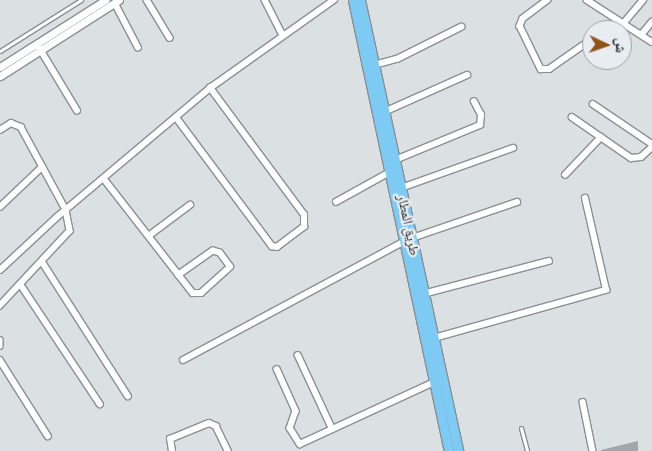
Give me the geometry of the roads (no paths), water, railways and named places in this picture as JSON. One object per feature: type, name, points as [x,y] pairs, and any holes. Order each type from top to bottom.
[{"type":"main road","name":"طريق المطار","points":[[353,0],[390,172],[434,338],[458,451]]},
{"type":"main road","name":"طريق المطار","points":[[360,0],[401,188],[434,382],[449,451]]},
{"type":"street","points":[[0,76],[105,0]]},
{"type":"street","points":[[147,0],[170,38]]},
{"type":"street","points":[[265,0],[283,35]]},
{"type":"street","points":[[0,270],[66,210],[105,180],[210,88],[334,0]]},
{"type":"street","points":[[548,0],[523,19],[520,26],[541,69],[549,69],[582,46]]},
{"type":"street","points":[[623,20],[643,0]]},
{"type":"street","points":[[0,67],[39,47],[117,1],[138,47]]},
{"type":"street","points":[[590,1],[618,20]]},
{"type":"street","points":[[641,35],[652,22]]},
{"type":"street","points":[[374,65],[397,59],[461,27]]},
{"type":"street","points":[[632,29],[652,42]]},
{"type":"street","points":[[39,47],[77,110]]},
{"type":"street","points":[[384,112],[467,75]]},
{"type":"street","points":[[176,117],[272,246],[281,245],[304,226],[304,215],[210,88]]},
{"type":"street","points":[[394,160],[480,125],[482,119],[474,102]]},
{"type":"street","points":[[572,117],[634,159],[652,146],[592,104]]},
{"type":"street","points":[[0,130],[11,123],[20,125],[66,210],[70,222],[68,238],[0,306]]},
{"type":"street","points":[[565,175],[601,137]]},
{"type":"street","points":[[401,188],[513,148]]},
{"type":"street","points":[[0,207],[42,167]]},
{"type":"street","points":[[336,202],[390,172]]},
{"type":"street","points":[[105,180],[150,235],[178,275],[192,293],[198,294],[230,267],[220,253],[213,251],[178,275]]},
{"type":"street","points":[[434,338],[606,290],[586,198]]},
{"type":"street","points":[[183,360],[409,240],[517,202]]},
{"type":"street","points":[[150,235],[190,205]]},
{"type":"street","points":[[423,294],[549,261]]},
{"type":"street","points":[[43,263],[128,396]]},
{"type":"street","points":[[21,286],[100,404]]},
{"type":"street","points":[[0,340],[0,346]]},
{"type":"street","points":[[298,356],[332,428]]},
{"type":"street","points":[[0,360],[48,436]]},
{"type":"street","points":[[277,369],[296,411],[290,428],[296,442],[300,444],[434,382]]},
{"type":"street","points":[[583,402],[593,451]]},
{"type":"street","points":[[172,451],[170,439],[209,422],[216,426],[228,451]]},
{"type":"lane","points":[[0,51],[81,0]]},
{"type":"lane","points":[[521,428],[527,451]]}]
